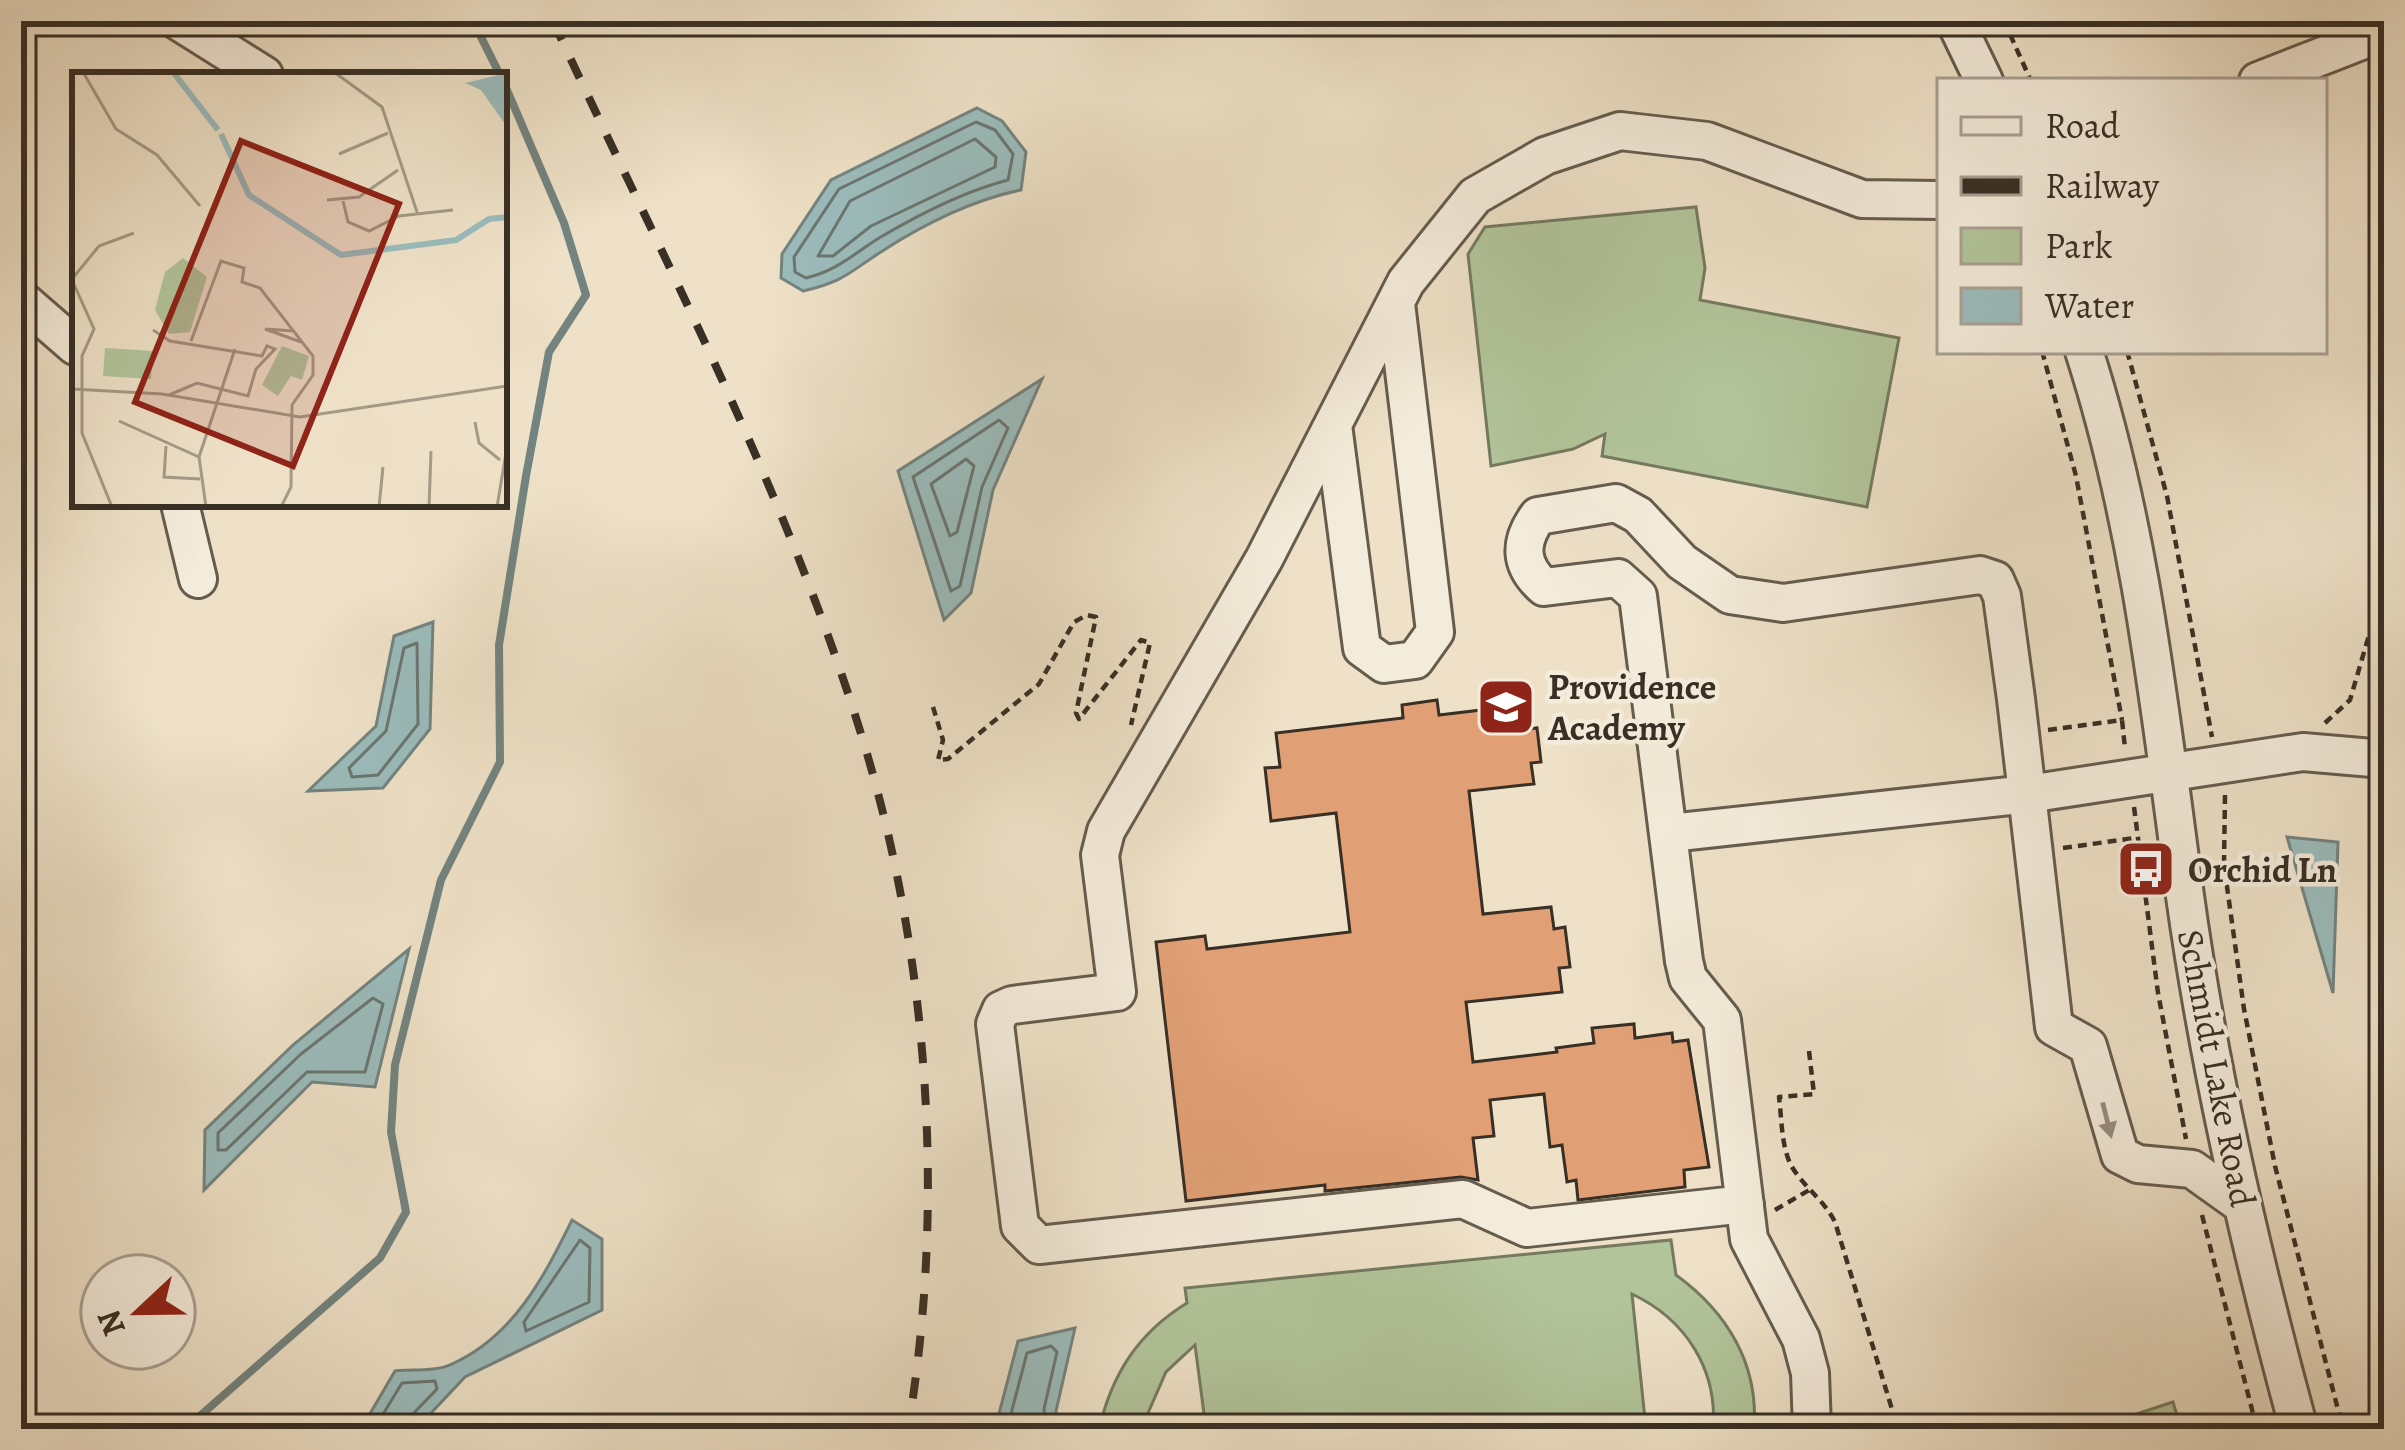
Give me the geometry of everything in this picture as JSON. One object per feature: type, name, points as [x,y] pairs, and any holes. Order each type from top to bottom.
[{"type":"street","points":[[178,21],[259,72]]},
{"type":"street","points":[[1955,21],[1983,78]]},
{"type":"street","points":[[2266,78],[2384,32]]},
{"type":"street","points":[[1746,1211],[1528,1228],[1463,1199],[1040,1245],[1020,1226],[995,1024],[1001,1010],[1012,1005],[1117,992],[1100,855],[1106,831],[1264,559],[1396,303],[1475,196],[1545,156],[1620,131],[1707,141],[1862,199],[1937,200]]},
{"type":"street","points":[[21,299],[72,343]]},
{"type":"street","points":[[1333,425],[1362,647],[1384,664],[1415,660],[1435,632],[1396,303]]},
{"type":"street","name":"Schmidt Lake Road","points":[[2085,354],[2129,526],[2171,771],[2185,897],[2241,1204],[2299,1429]]},
{"type":"street","points":[[1812,1429],[1810,1373],[1801,1339],[1756,1260],[1722,1020],[1688,978],[1638,596],[1631,584],[1618,578],[1544,587],[1525,562],[1522,544],[1538,516],[1616,503],[1656,532],[1706,580],[1757,602],[1783,603],[1980,575],[1995,580],[2002,596],[2029,794],[2054,1027],[2077,1035],[2088,1046],[2110,1137],[2120,1155],[2138,1164],[2192,1169],[2241,1204]]},
{"type":"street","points":[[181,507],[198,579]]},
{"type":"street","points":[[1631,584],[1656,532]]},
{"type":"street","points":[[1670,833],[2029,794],[2303,752],[2384,759]]},
{"type":"path","points":[[2003,21],[2030,78]]},
{"type":"path","points":[[2043,354],[2089,536],[2124,738]]},
{"type":"path","points":[[2128,354],[2167,496],[2206,727],[2228,808],[2224,865],[2244,1009],[2275,1166],[2343,1429]]},
{"type":"path","points":[[2324,724],[2350,700],[2384,584]]},
{"type":"path","points":[[932,707],[943,740],[938,760],[948,759],[1039,684],[1074,622],[1087,615],[1096,617],[1079,718],[1142,640],[1150,643],[1122,765],[1138,775]]},
{"type":"path","points":[[2021,734],[2122,720]]},
{"type":"path","points":[[2034,852],[2138,838],[2158,994],[2192,1169],[2257,1429]]},
{"type":"path","points":[[1809,1051],[1814,1094],[1779,1097],[1789,1161],[1835,1222],[1898,1429]]},
{"type":"path","points":[[1746,1211],[1784,1207],[1811,1189]]},
{"type":"green space","points":[[1696,207],[1705,268],[1700,300],[1899,338],[1867,507],[1602,456],[1605,434],[1573,449],[1491,466],[1468,254],[1485,227]]},
{"type":"green space","points":[[1671,1240],[1676,1275],[1724,1323],[1745,1361],[1754,1429],[1713,1429],[1710,1386],[1694,1348],[1668,1317],[1632,1294],[1646,1429],[1206,1429],[1195,1345],[1166,1372],[1141,1429],[1099,1429],[1111,1390],[1129,1357],[1154,1328],[1187,1303],[1185,1288]]},
{"type":"green space","points":[[2173,1402],[2181,1429],[2091,1429]]},
{"type":"water","points":[[977,108],[1002,121],[1026,152],[1021,190],[933,222],[829,283],[803,291],[781,278],[782,254],[831,180]]},
{"type":"water","points":[[1042,379],[993,490],[971,593],[944,620],[898,471]]},
{"type":"water","points":[[433,622],[430,729],[383,788],[308,791],[376,726],[394,636]]},
{"type":"water","points":[[2287,837],[2338,842],[2333,993]]},
{"type":"water","points":[[409,949],[375,1087],[312,1082],[204,1190],[205,1130],[293,1045]]},
{"type":"water","points":[[572,1220],[602,1239],[602,1310],[465,1377],[416,1429],[361,1429],[395,1371],[452,1364],[493,1338],[538,1283]]},
{"type":"water","points":[[1075,1328],[1056,1411],[1058,1429],[995,1429],[1018,1341]]},
{"type":"building","points":[[1437,700],[1439,715],[1523,705],[1526,729],[1537,728],[1541,762],[1531,763],[1534,784],[1469,791],[1483,914],[1551,907],[1554,929],[1565,927],[1570,967],[1559,968],[1562,992],[1466,1002],[1473,1062],[1594,1043],[1592,1028],[1634,1024],[1635,1038],[1672,1033],[1673,1042],[1688,1040],[1709,1167],[1684,1170],[1685,1187],[1578,1200],[1576,1180],[1567,1182],[1562,1145],[1550,1147],[1544,1094],[1490,1100],[1494,1136],[1473,1138],[1478,1180],[1461,1177],[1325,1191],[1325,1185],[1186,1201],[1156,942],[1205,936],[1207,949],[1350,932],[1336,813],[1271,821],[1265,768],[1280,767],[1276,733],[1403,718],[1402,705]]},
{"type":"waterway","points":[[473,21],[498,72]]},
{"type":"waterway","points":[[185,1429],[380,1258],[406,1212],[391,1132],[395,1065],[441,880],[500,762],[499,645],[526,476],[549,352],[586,295],[564,223],[507,90]]},
{"type":"railway","points":[[553,21],[720,374],[797,554],[862,737],[885,820],[916,993],[928,1169],[920,1344],[908,1429]]},
{"type":"place","name":"Providence Academy","points":[[1506,707]]},
{"type":"place","name":"Orchid Ln","points":[[2146,869]]}]
